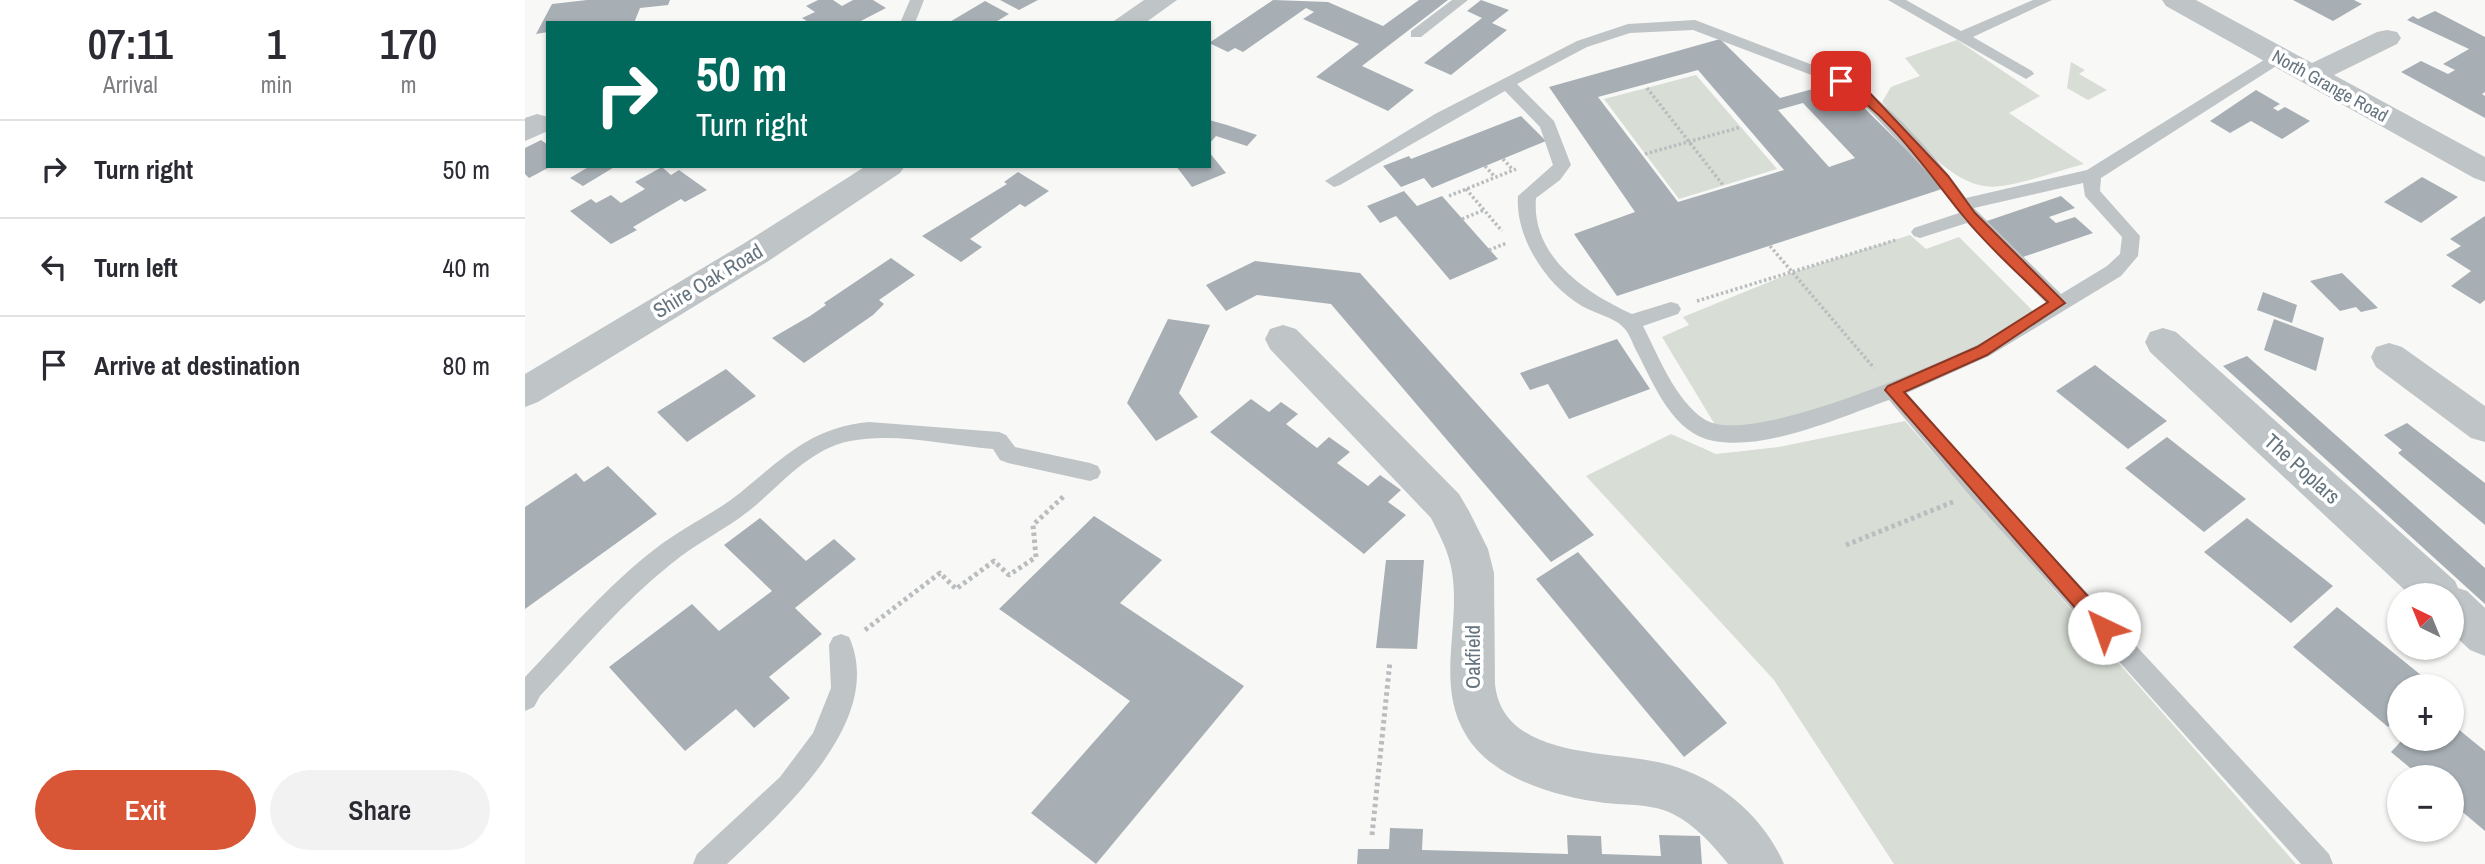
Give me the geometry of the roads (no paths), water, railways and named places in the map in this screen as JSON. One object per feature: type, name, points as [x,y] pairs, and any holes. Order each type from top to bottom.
[{"type":"street","points":[[1128,21],[1163,0]]},
{"type":"street","name":"North Grange Road","points":[[2176,0],[2485,171]]},
{"type":"street","points":[[2310,75],[2387,38]]},
{"type":"street","name":"Shire Oak Road","points":[[525,393],[755,253],[886,168]]},
{"type":"street","name":"Oakfield","points":[[1283,339],[1445,506],[1459,531],[1470,556],[1473,582],[1474,702],[1479,717],[1492,735],[1511,749],[1555,768],[1582,776],[1647,784],[1685,794],[1736,834],[1759,864]]},
{"type":"street","name":"The Poplars","points":[[2163,342],[2427,583]]},
{"type":"street","points":[[2389,357],[2485,427]]},
{"type":"street","points":[[2464,616],[2485,636]]},
{"type":"lane","points":[[908,21],[917,0]]},
{"type":"lane","points":[[1416,34],[1461,0]]},
{"type":"lane","points":[[1895,0],[2026,74]]},
{"type":"lane","points":[[1961,37],[2045,0]]},
{"type":"lane","points":[[1333,181],[1441,118],[1604,35],[1640,27],[1695,26],[1853,87],[1944,179],[1966,211],[2057,303]]},
{"type":"lane","points":[[1920,232],[1966,211],[2092,175],[2278,58]]},
{"type":"lane","points":[[1508,84],[1548,125],[1562,165],[1554,176],[1527,196],[1524,208],[1534,239],[1573,291],[1632,322],[1679,405],[1698,427],[1720,433],[1737,434],[1798,423],[1893,390],[1982,351],[2057,303],[2114,271],[2129,256],[2131,236],[2091,192],[2092,175]]},
{"type":"lane","points":[[1632,322],[1671,309]]},
{"type":"lane","points":[[1893,390],[1979,491],[2319,864]]},
{"type":"lane","points":[[525,699],[531,688],[593,623],[663,557],[741,504],[811,447],[828,439],[850,432],[882,431],[999,441],[1008,454],[1090,472]]},
{"type":"lane","points":[[707,864],[783,796],[810,761],[829,727],[844,686],[841,645]]}]
